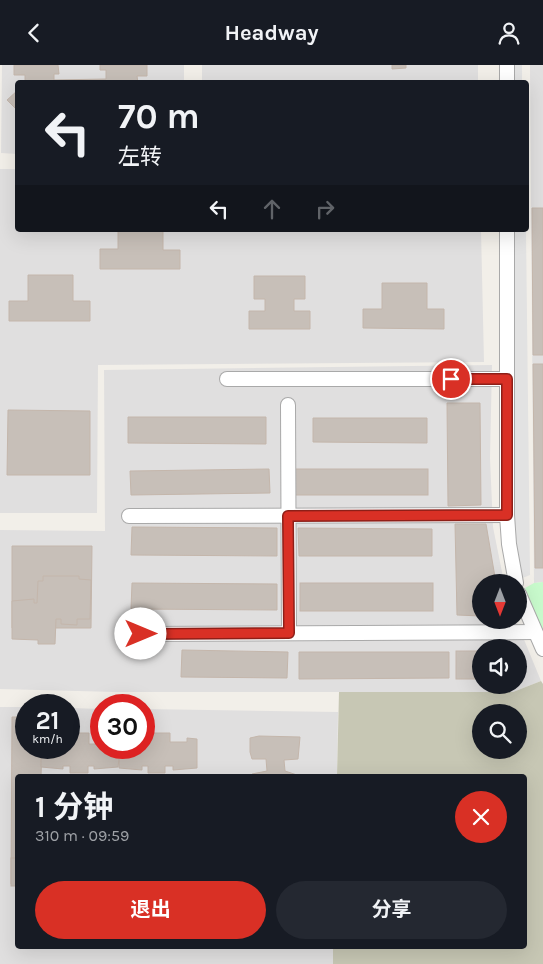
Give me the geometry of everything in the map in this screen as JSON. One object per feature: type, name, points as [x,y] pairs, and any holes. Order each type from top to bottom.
[{"type":"street","points":[[507,65],[507,80]]},
{"type":"street","points":[[507,232],[507,515],[509,544],[514,574]]},
{"type":"street","points":[[227,379],[507,379]]},
{"type":"street","points":[[288,405],[289,633]]},
{"type":"street","points":[[129,516],[507,515]]},
{"type":"street","points":[[528,617],[543,649]]},
{"type":"street","points":[[141,634],[534,632]]},
{"type":"shaded area","points":[[2,65],[184,65],[184,80],[15,80],[15,154],[1,153]]},
{"type":"shaded area","points":[[202,65],[478,65],[478,80],[202,80]]},
{"type":"shaded area","points":[[513,65],[522,65],[522,80],[513,80]]},
{"type":"shaded area","points":[[530,65],[543,65],[543,582],[534,583]]},
{"type":"shaded area","points":[[0,169],[15,169],[15,232],[481,232],[484,362],[98,365],[97,513],[0,513]]},
{"type":"shaded area","points":[[513,232],[526,232],[530,575],[519,574],[512,498]]},
{"type":"shaded area","points":[[492,365],[490,458],[493,527],[502,574],[472,574],[472,629],[520,629],[524,639],[472,639],[472,692],[116,692],[0,689],[0,530],[105,531],[104,370]]},
{"type":"shaded area","points":[[527,647],[541,681],[527,686]]},
{"type":"shaded area","points":[[541,681],[543,684],[543,964],[333,964],[333,949],[527,949],[527,774],[337,774],[339,692],[527,694],[527,686]]},
{"type":"shaded area","points":[[0,707],[15,707],[15,759],[80,759],[80,708],[90,709],[90,759],[155,759],[155,709],[338,712],[337,774],[15,774],[15,949],[333,949],[333,964],[0,964]]},
{"type":"green space","points":[[543,582],[543,632],[528,595],[528,586],[534,583]]},
{"type":"building","points":[[14,65],[58,65],[59,74],[54,74],[54,80],[25,80],[25,75],[14,75]]},
{"type":"building","points":[[100,65],[147,65],[147,76],[137,76],[138,80],[54,80],[106,79],[106,70],[100,70]]},
{"type":"building","points":[[392,65],[406,65],[406,68],[392,69]]},
{"type":"building","points":[[15,93],[15,108],[7,100]]},
{"type":"building","points":[[532,208],[543,208],[543,355],[533,355]]},
{"type":"building","points":[[118,232],[163,232],[163,250],[180,250],[180,269],[100,269],[100,249],[118,249]]},
{"type":"building","points":[[28,275],[73,275],[73,301],[90,301],[90,321],[9,321],[9,301],[28,301]]},
{"type":"building","points":[[254,276],[305,276],[305,299],[294,299],[294,311],[310,311],[310,329],[249,329],[249,311],[265,311],[265,299],[254,299]]},
{"type":"building","points":[[382,283],[427,283],[427,309],[444,309],[444,329],[363,328],[363,309],[382,309]]},
{"type":"building","points":[[533,364],[543,364],[543,568],[535,568]]},
{"type":"building","points":[[447,403],[480,403],[481,505],[448,506]]},
{"type":"building","points":[[8,410],[90,411],[90,475],[7,475]]},
{"type":"building","points":[[128,417],[266,417],[266,444],[128,443]]},
{"type":"building","points":[[313,418],[427,418],[427,443],[313,442]]},
{"type":"building","points":[[269,469],[270,493],[131,495],[130,471]]},
{"type":"building","points":[[295,469],[428,469],[428,495],[295,495]]},
{"type":"building","points":[[455,524],[486,524],[494,574],[472,574],[472,616],[457,615]]},
{"type":"building","points":[[132,527],[277,528],[277,556],[131,555]]},
{"type":"building","points":[[298,528],[432,529],[432,556],[299,556]]},
{"type":"building","points":[[12,546],[92,546],[91,628],[12,628]]},
{"type":"building","points":[[43,576],[79,576],[79,579],[91,580],[90,619],[77,619],[77,625],[61,624],[61,619],[56,619],[55,644],[38,644],[38,640],[12,639],[12,601],[34,599],[34,603],[37,603],[38,581],[43,581]]},
{"type":"building","points":[[132,583],[277,584],[277,610],[131,609]]},
{"type":"building","points":[[300,583],[433,583],[433,611],[300,611]]},
{"type":"building","points":[[182,650],[288,652],[287,678],[181,677]]},
{"type":"building","points":[[456,651],[472,651],[472,679],[456,679]]},
{"type":"building","points":[[299,652],[449,652],[449,678],[299,679]]},
{"type":"building","points":[[12,717],[15,717],[15,759],[42,759],[41,774],[15,774],[15,884],[11,884]]},
{"type":"building","points":[[80,733],[89,733],[90,759],[119,759],[118,767],[94,769],[94,766],[88,766],[88,773],[70,773],[70,766],[63,766],[63,769],[41,767],[41,759],[80,759]]},
{"type":"building","points":[[155,733],[170,733],[170,742],[187,742],[187,738],[197,739],[197,768],[173,770],[173,766],[165,766],[165,773],[148,773],[148,766],[142,766],[142,770],[119,768],[119,759],[155,759]]},
{"type":"building","points":[[259,736],[300,737],[298,759],[284,760],[285,771],[294,774],[252,774],[267,771],[266,759],[252,759],[250,738]]},
{"type":"building","points":[[11,858],[15,858],[15,886],[11,886]]},
{"type":"route","points":[[141,634],[289,633],[288,516],[507,515],[507,379],[451,379]]}]
